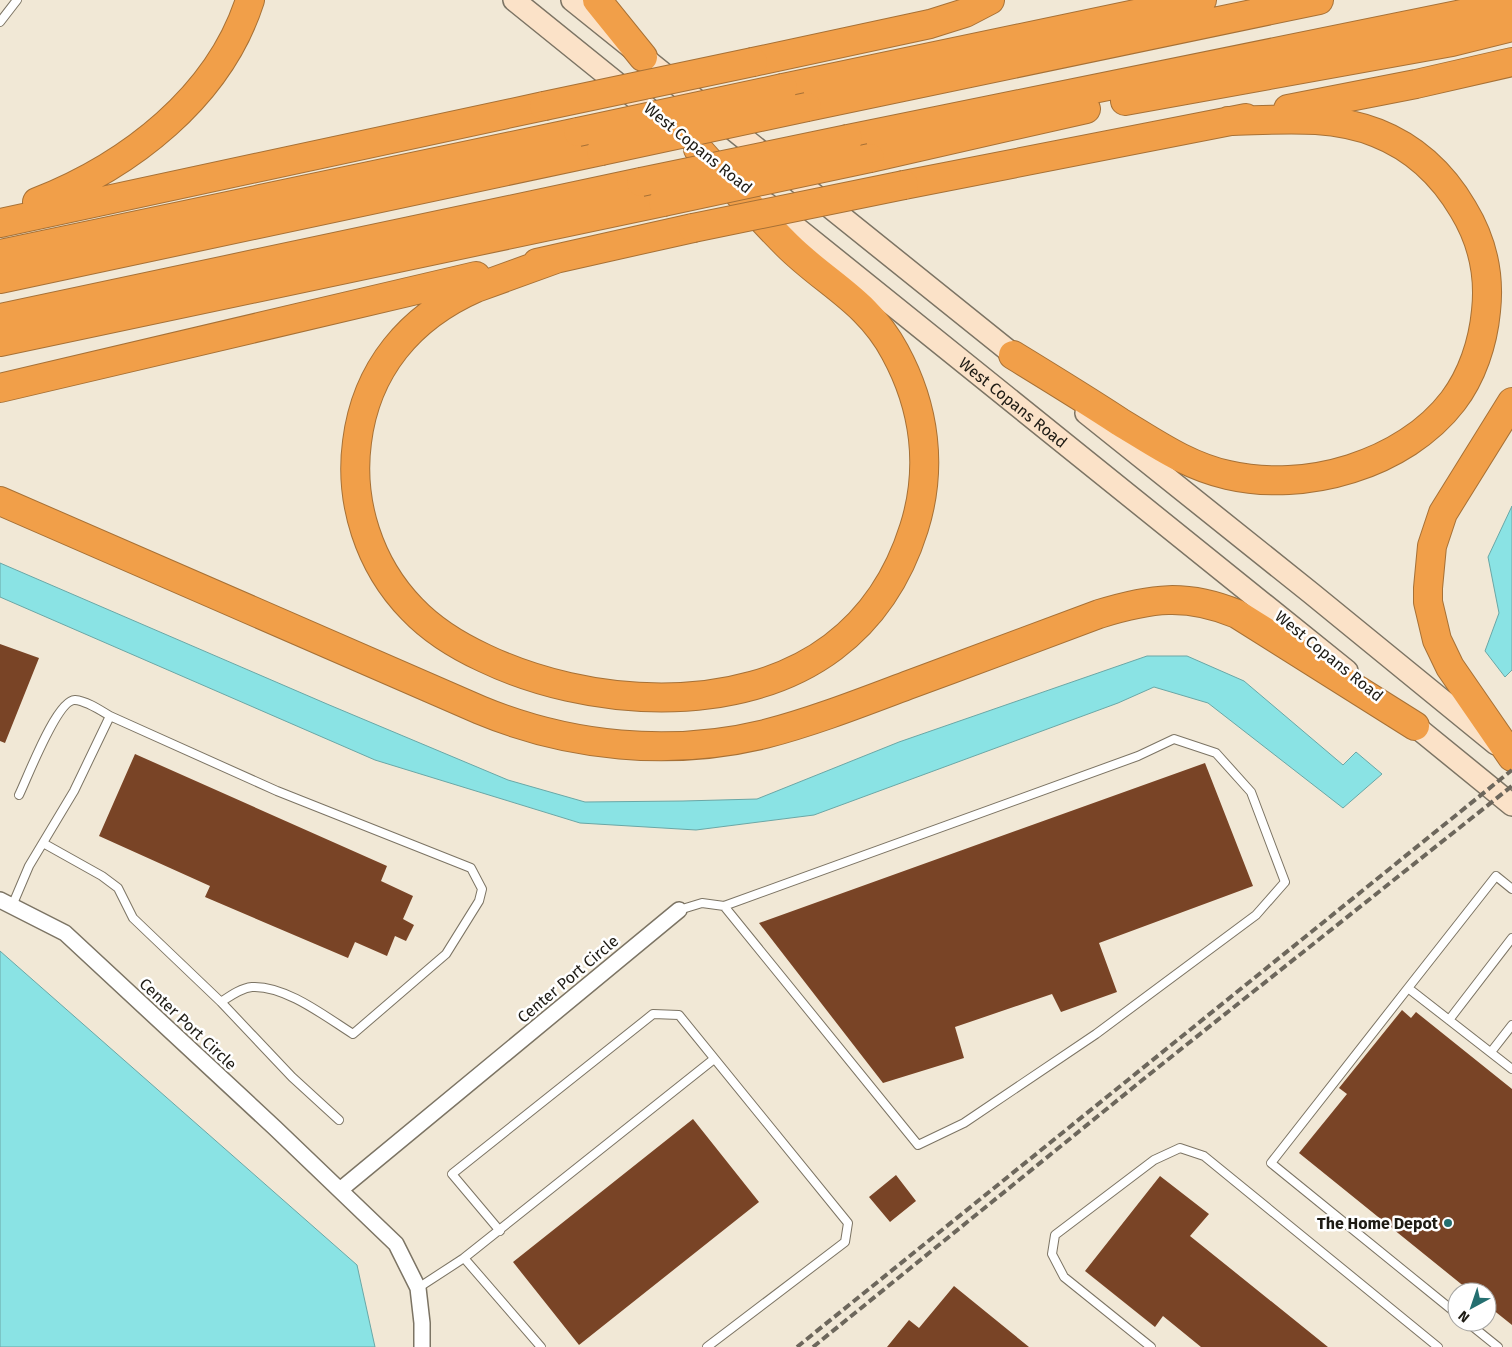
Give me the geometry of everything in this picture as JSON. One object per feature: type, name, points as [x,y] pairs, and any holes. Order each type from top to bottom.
[{"type":"highway","points":[[0,214],[36,203],[68,189],[117,162],[144,142],[184,106],[209,77],[231,45],[250,0]]},
{"type":"highway","points":[[597,0],[643,57]]},
{"type":"highway","points":[[0,223],[930,24],[965,13],[990,0]]},
{"type":"highway","points":[[0,254],[1202,0]]},
{"type":"highway","points":[[0,279],[1320,0]]},
{"type":"highway","points":[[0,318],[641,182],[1462,14],[1512,1]]},
{"type":"highway","points":[[0,342],[870,158],[1102,106],[1452,42],[1512,27]]},
{"type":"highway","points":[[0,388],[483,274],[693,228],[1416,84],[1512,62]]},
{"type":"highway","points":[[1013,355],[1174,456],[1208,470],[1255,480],[1303,480],[1354,468],[1400,446],[1428,425],[1452,403],[1466,382],[1478,350],[1484,326],[1487,281],[1480,245],[1468,216],[1449,188],[1427,163],[1412,152],[1384,136],[1361,127],[1343,123],[1302,120],[1228,121]]},
{"type":"highway","points":[[556,259],[470,290],[428,315],[398,345],[380,369],[372,384],[359,426],[356,444],[355,482],[366,536],[391,584],[414,612],[442,635],[471,652],[526,676],[572,689],[597,693],[666,698],[739,689],[781,676],[816,658],[834,646],[863,620],[887,591],[911,540],[924,483],[924,446],[913,389],[895,350],[872,318],[860,305],[789,247],[698,148]]},
{"type":"highway","points":[[1512,402],[1443,514],[1432,546],[1428,602],[1437,640],[1450,667],[1512,757]]},
{"type":"highway","points":[[0,502],[480,710],[527,727],[576,739],[602,743],[654,746],[711,743],[763,734],[835,712],[1099,614],[1130,604],[1169,600],[1199,602],[1223,608],[1237,614],[1415,726]]},
{"type":"main road","name":"West Copans Road","points":[[514,0],[1512,805]]},
{"type":"main road","points":[[572,0],[1311,593],[1512,757]]},
{"type":"street","name":"Center Port Circle","points":[[6,903],[65,933],[396,1244],[418,1288],[422,1323],[422,1347]]},
{"type":"street","name":"Center Port Circle","points":[[340,1190],[679,910]]},
{"type":"lane","points":[[0,22],[17,0]]},
{"type":"lane","points":[[19,796],[55,717],[66,703],[73,700],[90,704],[110,716],[277,791],[471,868],[482,889],[479,901],[446,954],[353,1034],[281,991],[252,987],[236,992],[221,1002]]},
{"type":"lane","points":[[6,903],[74,791],[110,716]]},
{"type":"lane","points":[[679,910],[702,903],[724,906],[1138,756],[1174,739],[1216,753],[1251,792],[1285,882],[1256,915],[1096,1034],[964,1123],[918,1145],[724,906]]},
{"type":"lane","points":[[43,843],[102,876],[118,888],[133,918],[221,1002],[292,1077],[339,1120]]},
{"type":"lane","points":[[1447,1306],[1271,1163],[1496,876],[1512,889]]},
{"type":"lane","points":[[1449,1020],[1512,938]]},
{"type":"lane","points":[[1408,988],[1512,1068]]},
{"type":"lane","points":[[500,1231],[452,1174],[653,1014],[679,1015],[848,1222],[845,1242],[707,1347]]},
{"type":"lane","points":[[1491,1052],[1512,1025]]},
{"type":"lane","points":[[418,1288],[464,1258],[500,1231],[714,1059]]},
{"type":"lane","points":[[1151,1347],[1064,1278],[1052,1254],[1055,1235],[1154,1160],[1180,1148],[1204,1156],[1438,1347]]},
{"type":"lane","points":[[464,1258],[541,1347]]},
{"type":"lane","points":[[1479,1332],[1498,1347]]},
{"type":"water","points":[[1512,506],[1512,670],[1505,677],[1485,651],[1499,613],[1488,557]]},
{"type":"water","points":[[0,563],[508,780],[585,802],[757,799],[899,742],[1147,656],[1187,656],[1244,681],[1343,765],[1356,752],[1382,774],[1343,808],[1208,703],[1154,687],[1118,703],[814,815],[696,830],[580,823],[375,760],[0,597]]},
{"type":"water","points":[[0,951],[357,1265],[375,1347],[0,1347]]},
{"type":"building","points":[[0,644],[39,658],[5,743],[0,741]]},
{"type":"building","points":[[135,754],[387,866],[381,881],[413,896],[403,919],[414,925],[406,941],[395,936],[387,956],[355,942],[348,958],[205,897],[210,886],[99,836]]},
{"type":"building","points":[[1205,763],[1253,886],[1099,943],[1117,992],[1061,1012],[1052,994],[955,1027],[964,1058],[883,1083],[759,923]]},
{"type":"building","name":"The Home Depot","points":[[1402,1010],[1411,1018],[1416,1012],[1512,1089],[1512,1325],[1497,1313],[1497,1282],[1459,1282],[1299,1153],[1347,1094],[1339,1088]]},
{"type":"building","points":[[693,1119],[759,1202],[579,1345],[513,1262]]},
{"type":"building","points":[[896,1175],[916,1201],[890,1222],[869,1197]]},
{"type":"building","points":[[1160,1176],[1209,1214],[1190,1236],[1328,1347],[1201,1347],[1163,1316],[1155,1327],[1085,1271]]},
{"type":"building","points":[[954,1286],[1029,1347],[887,1347],[909,1320],[919,1328]]},
{"type":"railway","points":[[797,1347],[1512,770]]},
{"type":"railway","points":[[813,1347],[1156,1069],[1512,786]]},
{"type":"place","name":"The Home Depot","points":[[1448,1223]]}]
